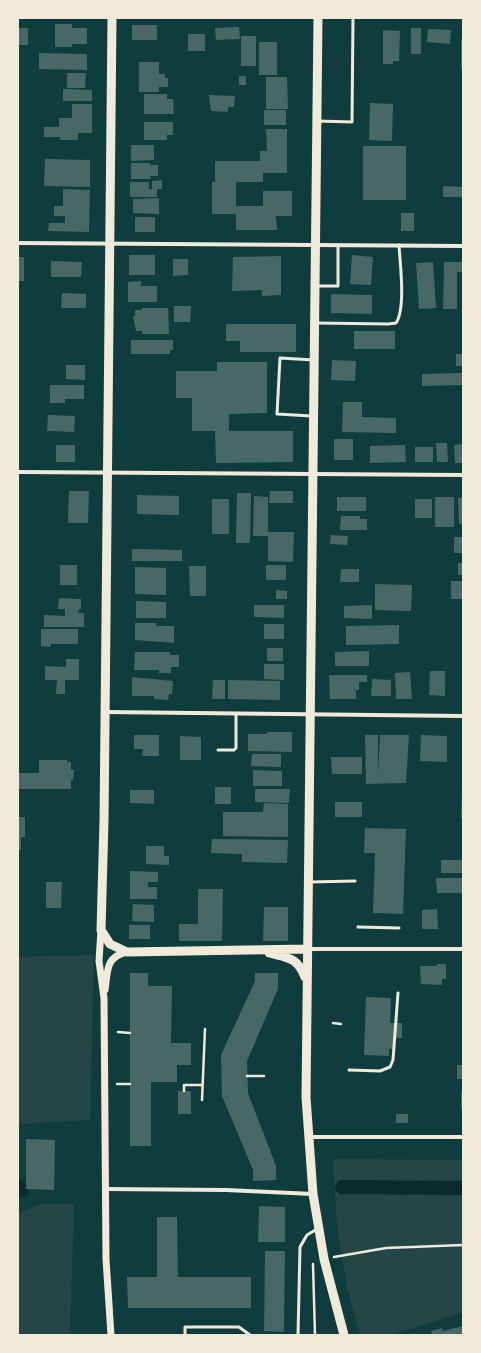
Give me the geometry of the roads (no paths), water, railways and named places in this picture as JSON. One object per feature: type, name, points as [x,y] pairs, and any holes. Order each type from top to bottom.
[{"type":"main road","points":[[112,18],[105,712],[101,930],[110,944],[127,952],[308,949]]},
{"type":"main road","points":[[318,18],[306,1097],[313,1194],[330,1283],[344,1335]]},
{"type":"main road","points":[[258,950],[296,961],[302,968],[307,982]]},
{"type":"street","points":[[18,243],[316,245],[399,244],[463,246]]},
{"type":"street","points":[[18,472],[463,475]]},
{"type":"street","points":[[105,712],[310,716],[463,716]]},
{"type":"street","points":[[101,930],[99,961],[104,998],[106,1259],[112,1335]]},
{"type":"street","points":[[308,949],[463,949]]},
{"type":"street","points":[[104,998],[112,959],[116,955],[127,952]]},
{"type":"street","points":[[308,1137],[463,1137]]},
{"type":"street","points":[[105,1189],[226,1190],[313,1194]]},
{"type":"lane","points":[[316,121],[352,122],[353,18]]},
{"type":"lane","points":[[315,286],[338,286],[338,244]]},
{"type":"lane","points":[[314,323],[396,323],[400,314],[399,244]]},
{"type":"lane","points":[[313,416],[277,414],[280,358],[314,360]]},
{"type":"lane","points":[[218,750],[234,750],[236,748],[236,714]]},
{"type":"lane","points":[[308,882],[355,881]]},
{"type":"lane","points":[[358,927],[399,928]]},
{"type":"lane","points":[[350,1070],[384,1071],[390,1067],[393,1060],[398,993]]},
{"type":"lane","points":[[298,1335],[300,1247],[306,1235],[319,1229]]},
{"type":"lane","points":[[185,1335],[184,1327],[239,1327],[250,1335]]},
{"type":"waterway","points":[[18,1186],[22,1190]]},
{"type":"waterway","points":[[342,1187],[463,1188]]}]
